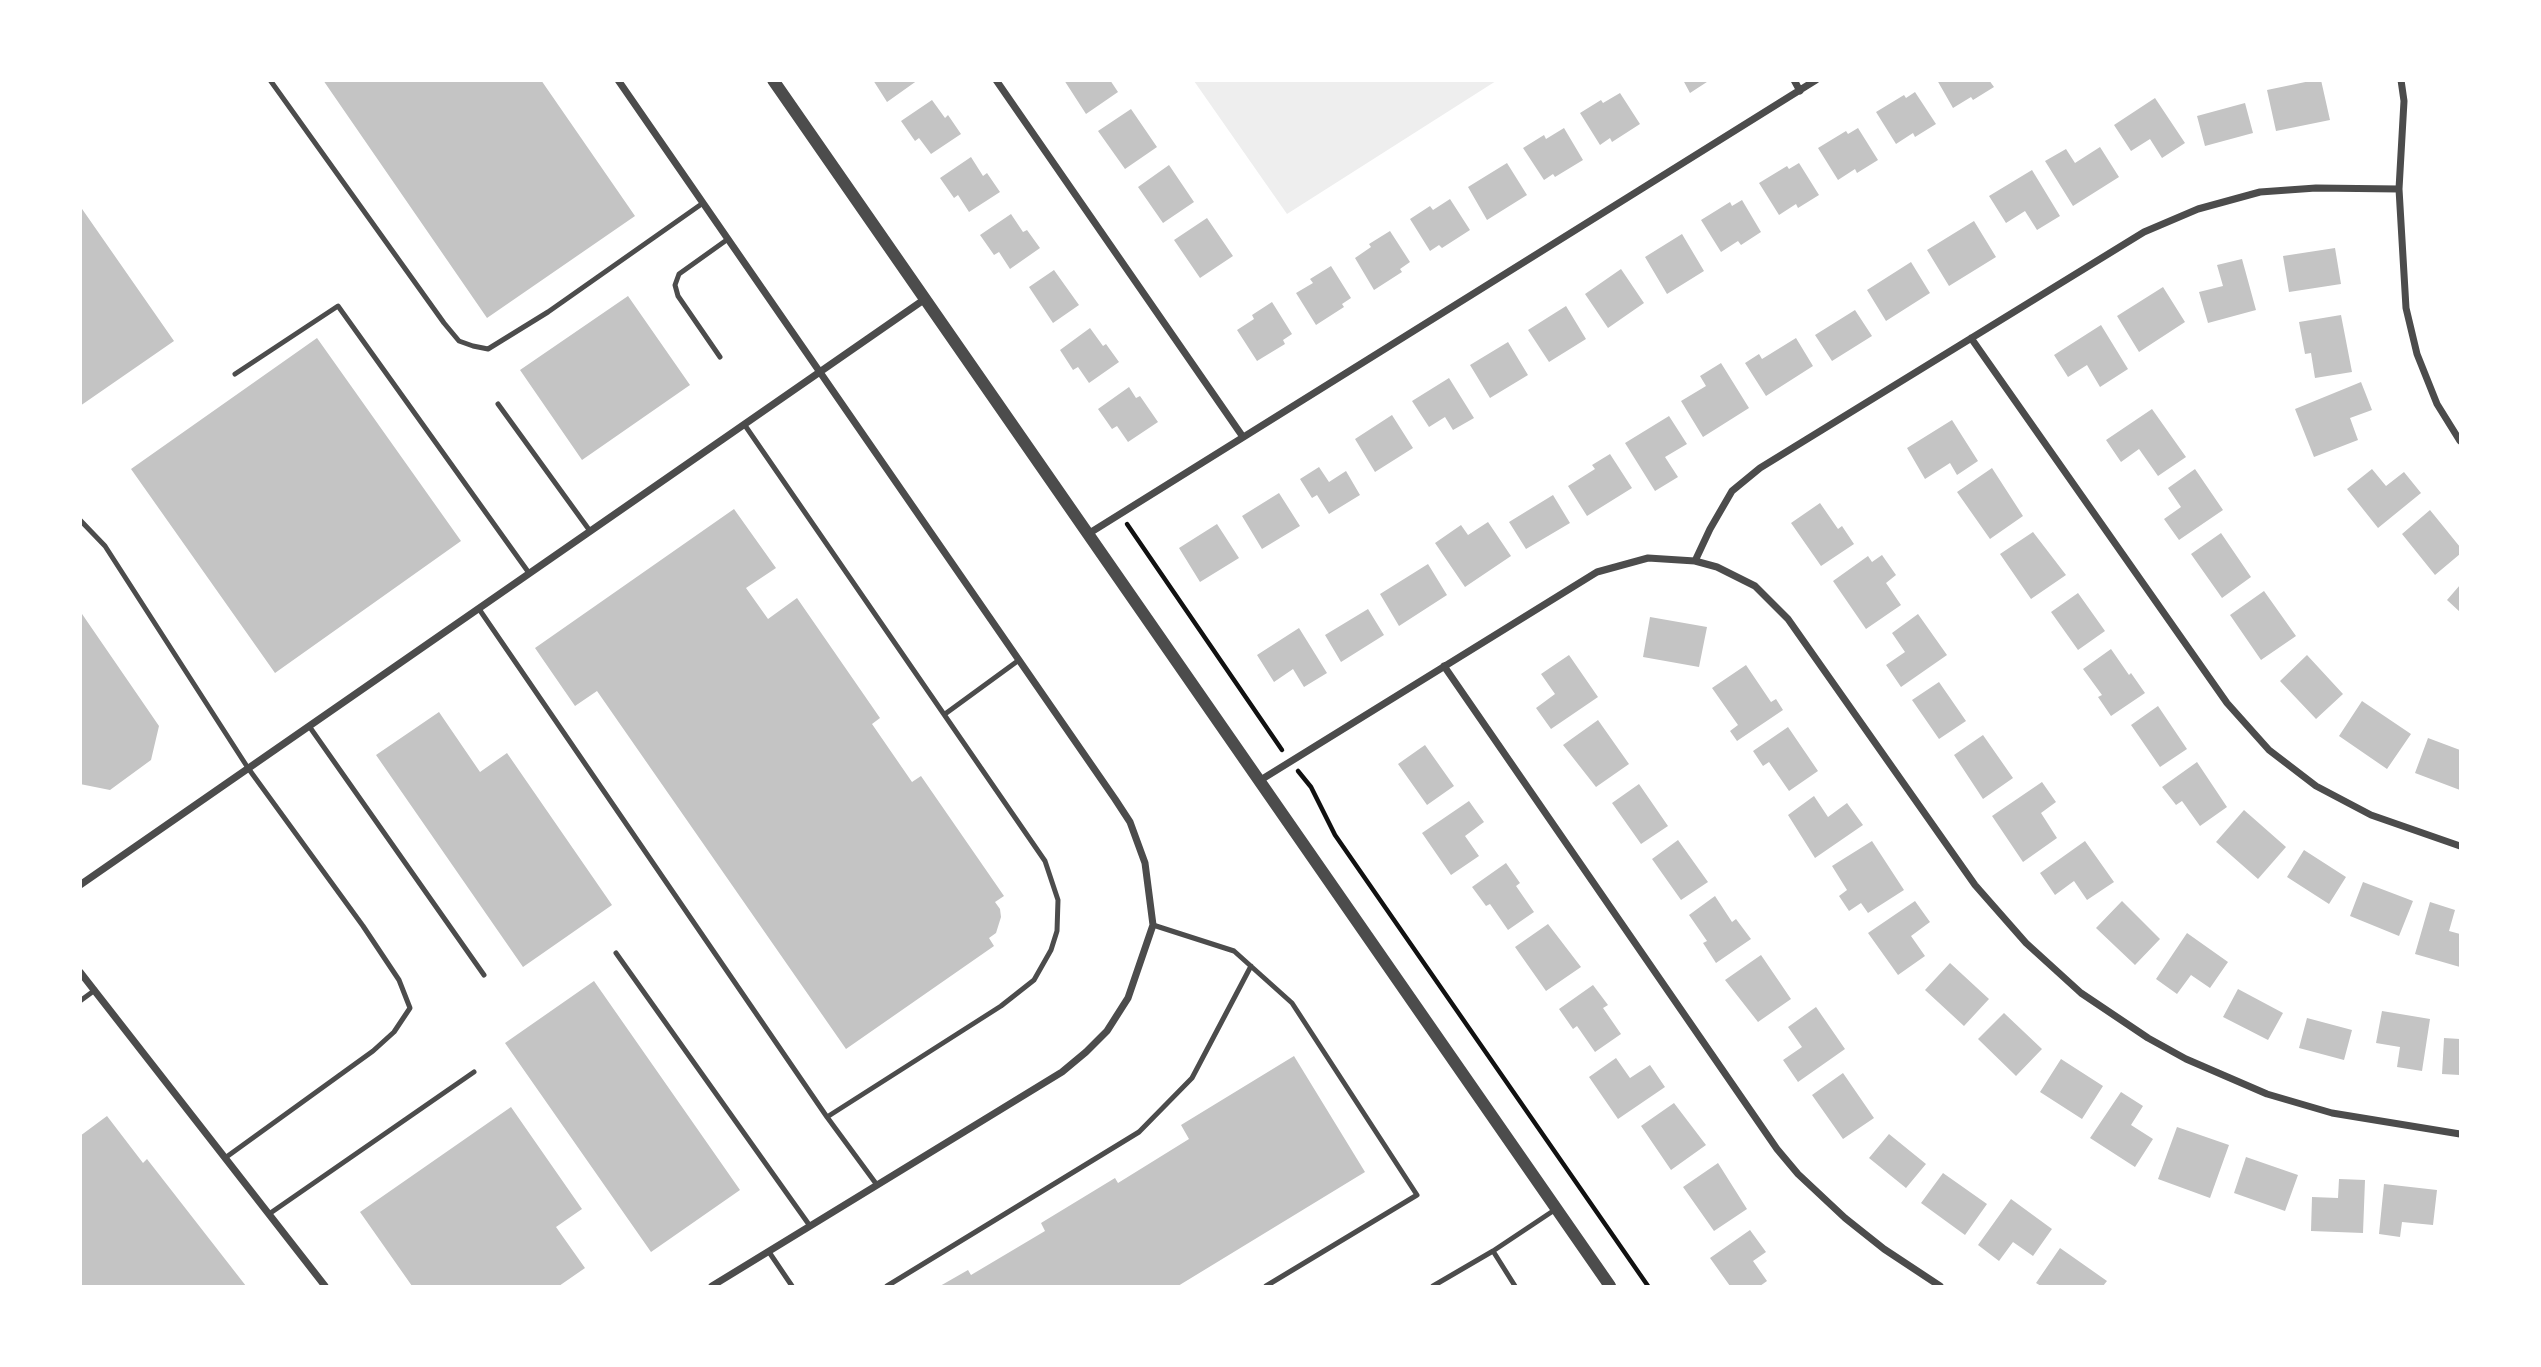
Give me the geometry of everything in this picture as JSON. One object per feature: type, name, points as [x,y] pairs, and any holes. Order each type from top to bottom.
[{"type":"street","points":[[618,80],[1130,822],[1145,863],[1153,925],[1128,998],[1107,1031],[1062,1072],[712,1286]]},
{"type":"street","points":[[773,80],[1610,1286]]},
{"type":"street","points":[[996,80],[1243,437]]},
{"type":"street","points":[[1794,80],[1800,90]]},
{"type":"street","points":[[1088,534],[1816,80]]},
{"type":"street","points":[[2401,80],[2404,101],[2399,189],[2406,308],[2417,354],[2432,391],[2460,441]]},
{"type":"street","points":[[1695,561],[1732,491],[1760,468],[2144,232],[2198,209],[2260,192],[2316,188],[2399,189]]},
{"type":"street","points":[[80,885],[925,299]]},
{"type":"street","points":[[1971,338],[2227,704],[2269,750],[2316,786],[2371,815],[2460,846]]},
{"type":"street","points":[[1259,781],[1597,572],[1648,558],[1695,561],[1717,567],[1755,586],[1788,619],[1975,885],[2026,943],[2081,993],[2148,1038],[2186,1059],[2267,1094],[2332,1113],[2460,1134]]},
{"type":"street","points":[[1444,666],[1777,1149],[1798,1174],[1845,1218],[1884,1249],[1940,1286]]},
{"type":"street","points":[[80,972],[325,1286]]},
{"type":"lane","points":[[270,80],[444,323],[459,341],[473,346],[488,349],[548,312],[703,202]]},
{"type":"lane","points":[[720,357],[678,296],[675,285],[679,274],[729,239]]},
{"type":"lane","points":[[235,374],[338,306],[529,573]]},
{"type":"lane","points":[[498,404],[590,531]]},
{"type":"lane","points":[[744,424],[1045,861],[1058,900],[1057,931],[1051,950],[1034,980],[1001,1006],[827,1117]]},
{"type":"lane","points":[[80,520],[105,546],[248,768],[363,926],[399,980],[410,1007],[394,1032],[373,1051],[225,1158]]},
{"type":"lane","points":[[479,608],[827,1117],[877,1185]]},
{"type":"lane","points":[[945,714],[1019,660]]},
{"type":"lane","points":[[309,726],[484,975]]},
{"type":"lane","points":[[1153,925],[1234,951],[1292,1003],[1417,1195],[1266,1286]]},
{"type":"lane","points":[[616,953],[810,1226]]},
{"type":"lane","points":[[887,1286],[1139,1132],[1192,1078],[1251,966]]},
{"type":"lane","points":[[80,1001],[95,990]]},
{"type":"lane","points":[[269,1214],[474,1072]]},
{"type":"lane","points":[[1433,1286],[1493,1251],[1556,1209]]},
{"type":"lane","points":[[1493,1251],[1515,1286]]},
{"type":"lane","points":[[769,1252],[792,1286]]},
{"type":"path","points":[[1120,514],[1290,762],[1311,787],[1335,835],[1648,1286]]},
{"type":"shaded area","points":[[1194,81],[1496,81],[1287,214]]},
{"type":"building","points":[[323,80],[541,80],[635,216],[487,318]]},
{"type":"building","points":[[873,80],[918,80],[887,102]]},
{"type":"building","points":[[1064,80],[1110,80],[1118,92],[1086,114]]},
{"type":"building","points":[[1683,80],[1710,80],[1690,93]]},
{"type":"building","points":[[1937,80],[1989,80],[1994,87],[1953,108]]},
{"type":"building","points":[[2321,80],[2330,120],[2276,131],[2267,90]]},
{"type":"building","points":[[1915,92],[1936,124],[1915,137],[1913,133],[1896,144],[1876,112],[1904,95],[1906,98]]},
{"type":"building","points":[[1620,93],[1640,124],[1612,142],[1610,138],[1600,145],[1580,113],[1601,100],[1603,103]]},
{"type":"building","points":[[2155,98],[2185,143],[2162,158],[2150,139],[2131,151],[2114,125]]},
{"type":"building","points":[[932,100],[945,118],[948,115],[961,134],[931,154],[919,138],[915,141],[901,121]]},
{"type":"building","points":[[2245,103],[2253,133],[2205,146],[2197,116]]},
{"type":"building","points":[[1131,109],[1157,147],[1125,169],[1098,131]]},
{"type":"building","points":[[1564,128],[1583,160],[1555,177],[1553,174],[1544,180],[1523,148],[1544,135],[1546,139]]},
{"type":"building","points":[[1858,128],[1878,160],[1857,173],[1855,169],[1838,180],[1818,148],[1846,131],[1848,134]]},
{"type":"building","points":[[2100,147],[2119,177],[2073,206],[2045,161],[2066,149],[2075,163]]},
{"type":"building","points":[[971,157],[983,176],[987,173],[1000,192],[969,212],[958,195],[954,198],[940,178]]},
{"type":"building","points":[[1507,163],[1527,195],[1487,220],[1468,187]]},
{"type":"building","points":[[1799,163],[1819,195],[1798,208],[1796,204],[1779,215],[1759,183],[1787,166],[1789,169]]},
{"type":"building","points":[[1169,165],[1194,202],[1163,223],[1138,187]]},
{"type":"building","points":[[2032,170],[2060,216],[2037,230],[2025,211],[2006,223],[1989,196]]},
{"type":"building","points":[[1450,199],[1470,230],[1442,248],[1439,245],[1430,251],[1410,219],[1430,206],[1433,210]]},
{"type":"building","points":[[1742,200],[1761,232],[1741,245],[1738,241],[1721,252],[1701,220],[1730,202],[1732,206]]},
{"type":"building","points":[[80,206],[174,341],[80,406]]},
{"type":"building","points":[[1011,214],[1023,232],[1027,230],[1040,248],[1010,269],[999,252],[994,255],[980,235]]},
{"type":"building","points":[[1207,218],[1233,256],[1200,278],[1174,240]]},
{"type":"building","points":[[1974,221],[1996,257],[1949,286],[1927,250]]},
{"type":"building","points":[[1390,231],[1410,262],[1400,269],[1402,272],[1374,290],[1355,258],[1371,247],[1369,244]]},
{"type":"building","points":[[1682,234],[1704,271],[1667,294],[1645,257]]},
{"type":"building","points":[[2335,248],[2341,284],[2289,292],[2283,256]]},
{"type":"building","points":[[2242,259],[2256,310],[2208,323],[2199,292],[2223,286],[2217,265]]},
{"type":"building","points":[[1911,262],[1930,293],[1886,321],[1867,290]]},
{"type":"building","points":[[1331,266],[1351,298],[1342,304],[1344,307],[1316,325],[1296,293],[1313,283],[1310,279]]},
{"type":"building","points":[[1621,269],[1644,303],[1608,328],[1585,294]]},
{"type":"building","points":[[1054,270],[1079,305],[1053,323],[1029,287]]},
{"type":"building","points":[[2163,287],[2185,322],[2139,352],[2117,316]]},
{"type":"building","points":[[628,296],[690,385],[582,460],[520,370]]},
{"type":"building","points":[[1272,302],[1292,334],[1283,340],[1285,344],[1257,361],[1237,330],[1254,319],[1252,315]]},
{"type":"building","points":[[1566,306],[1586,339],[1549,362],[1528,330]]},
{"type":"building","points":[[1855,310],[1872,336],[1832,361],[1815,335]]},
{"type":"building","points":[[2341,315],[2352,372],[2315,378],[2311,353],[2305,354],[2299,322]]},
{"type":"building","points":[[2101,325],[2128,369],[2100,387],[2087,365],[2068,377],[2054,355]]},
{"type":"building","points":[[1090,328],[1119,362],[1089,383],[1078,367],[1073,370],[1060,350]]},
{"type":"building","points":[[317,338],[461,541],[275,673],[131,469]]},
{"type":"building","points":[[1796,338],[1813,366],[1766,396],[1745,363],[1759,354],[1762,359]]},
{"type":"building","points":[[1508,342],[1528,375],[1490,398],[1470,365]]},
{"type":"building","points":[[1721,363],[1749,408],[1703,437],[1681,401],[1706,386],[1700,376]]},
{"type":"building","points":[[1449,378],[1474,418],[1453,430],[1445,417],[1429,427],[1412,401]]},
{"type":"building","points":[[2361,382],[2372,410],[2350,418],[2358,440],[2314,457],[2295,409]]},
{"type":"building","points":[[1129,387],[1136,398],[1140,396],[1158,422],[1128,442],[1117,426],[1112,429],[1098,409]]},
{"type":"building","points":[[2152,409],[2186,457],[2158,476],[2139,449],[2121,462],[2106,440]]},
{"type":"building","points":[[1392,415],[1413,448],[1375,472],[1355,439]]},
{"type":"building","points":[[1669,416],[1687,444],[1665,457],[1678,477],[1655,491],[1625,443]]},
{"type":"building","points":[[1952,420],[1978,461],[1957,475],[1950,463],[1925,479],[1907,448]]},
{"type":"building","points":[[1610,454],[1632,488],[1587,516],[1568,486],[1595,469],[1592,465]]},
{"type":"building","points":[[1319,467],[1329,482],[1346,471],[1360,495],[1329,514],[1317,495],[1312,498],[1300,479]]},
{"type":"building","points":[[1992,468],[2023,516],[1990,539],[1957,492]]},
{"type":"building","points":[[2195,469],[2223,510],[2179,540],[2164,519],[2181,507],[2168,488]]},
{"type":"building","points":[[2372,469],[2386,486],[2404,472],[2421,493],[2378,528],[2347,489]]},
{"type":"building","points":[[1279,493],[1300,526],[1262,549],[1242,516]]},
{"type":"building","points":[[1553,495],[1570,523],[1526,549],[1509,522]]},
{"type":"building","points":[[1820,503],[1838,529],[1842,526],[1854,544],[1821,566],[1791,523]]},
{"type":"building","points":[[734,509],[776,568],[746,588],[768,619],[797,598],[880,718],[872,724],[912,782],[921,776],[1004,896],[995,902],[1001,917],[996,933],[989,938],[994,946],[846,1049],[597,691],[575,706],[535,648]]},
{"type":"building","points":[[2430,510],[2460,547],[2460,554],[2435,575],[2402,534]]},
{"type":"building","points":[[1488,522],[1511,556],[1465,587],[1435,543],[1461,525],[1468,535]]},
{"type":"building","points":[[1217,524],[1239,558],[1200,582],[1179,548]]},
{"type":"building","points":[[2033,532],[2066,575],[2031,599],[2000,554]]},
{"type":"building","points":[[2221,533],[2251,577],[2222,598],[2191,554]]},
{"type":"building","points":[[1882,555],[1896,575],[1886,583],[1901,605],[1866,629],[1833,581],[1868,556],[1872,562]]},
{"type":"building","points":[[1428,564],[1447,595],[1399,626],[1380,594]]},
{"type":"building","points":[[2460,585],[2460,612],[2447,600]]},
{"type":"building","points":[[2264,591],[2296,636],[2261,660],[2230,615]]},
{"type":"building","points":[[2078,593],[2105,631],[2078,650],[2051,612]]},
{"type":"building","points":[[1368,609],[1384,635],[1341,662],[1325,635]]},
{"type":"building","points":[[80,611],[159,726],[151,760],[110,790],[80,784]]},
{"type":"building","points":[[1918,614],[1947,655],[1901,687],[1886,665],[1905,652],[1892,633]]},
{"type":"building","points":[[1650,617],[1707,627],[1699,667],[1643,657]]},
{"type":"building","points":[[1299,628],[1327,673],[1304,687],[1293,669],[1274,682],[1257,655]]},
{"type":"building","points":[[2111,649],[2145,693],[2111,716],[2098,697],[2102,695],[2083,669]]},
{"type":"building","points":[[1569,655],[1598,697],[1551,729],[1536,708],[1555,694],[1541,674]]},
{"type":"building","points":[[2307,655],[2343,694],[2316,719],[2280,681]]},
{"type":"building","points":[[1746,665],[1771,702],[1776,699],[1783,710],[1737,741],[1730,731],[1738,725],[1712,688]]},
{"type":"building","points":[[1939,682],[1966,721],[1939,739],[1912,700]]},
{"type":"building","points":[[2362,701],[2411,734],[2387,769],[2339,736]]},
{"type":"building","points":[[2158,706],[2187,749],[2160,767],[2131,725]]},
{"type":"building","points":[[439,712],[480,772],[507,753],[612,905],[523,967],[376,755]]},
{"type":"building","points":[[1598,720],[1629,764],[1596,787],[1563,745]]},
{"type":"building","points":[[1788,727],[1818,771],[1789,791],[1769,762],[1763,766],[1753,751]]},
{"type":"building","points":[[1983,735],[2013,778],[1983,799],[1954,755]]},
{"type":"building","points":[[2428,738],[2460,750],[2460,790],[2415,773]]},
{"type":"building","points":[[1425,745],[1454,786],[1427,805],[1398,764]]},
{"type":"building","points":[[2197,762],[2227,807],[2200,826],[2182,801],[2176,805],[2162,787]]},
{"type":"building","points":[[2042,782],[2056,802],[2041,813],[2057,838],[2023,862],[1992,816]]},
{"type":"building","points":[[1639,784],[1668,826],[1641,844],[1612,803]]},
{"type":"building","points":[[1814,796],[1828,817],[1847,803],[1863,825],[1815,858],[1788,815]]},
{"type":"building","points":[[1469,801],[1484,822],[1465,836],[1479,856],[1451,875],[1422,833]]},
{"type":"building","points":[[2244,810],[2286,847],[2258,879],[2216,842]]},
{"type":"building","points":[[1678,840],[1708,882],[1681,900],[1652,859]]},
{"type":"building","points":[[1872,841],[1904,890],[1868,913],[1861,903],[1849,911],[1839,896],[1847,890],[1832,866]]},
{"type":"building","points":[[2085,841],[2114,882],[2087,900],[2074,881],[2055,895],[2040,873]]},
{"type":"building","points":[[2304,850],[2346,877],[2329,904],[2287,877]]},
{"type":"building","points":[[1506,863],[1520,883],[1516,886],[1534,912],[1508,930],[1490,904],[1486,906],[1472,887]]},
{"type":"building","points":[[2363,882],[2413,901],[2399,936],[2350,916]]},
{"type":"building","points":[[1715,896],[1732,922],[1736,919],[1751,939],[1716,963],[1703,943],[1707,941],[1689,915]]},
{"type":"building","points":[[1915,901],[1930,922],[1911,936],[1925,956],[1898,975],[1868,933]]},
{"type":"building","points":[[2122,901],[2160,939],[2135,965],[2096,928]]},
{"type":"building","points":[[2430,902],[2455,910],[2449,931],[2460,934],[2460,967],[2415,954]]},
{"type":"building","points":[[1548,924],[1581,967],[1546,991],[1515,947]]},
{"type":"building","points":[[2187,933],[2228,962],[2210,988],[2191,975],[2177,994],[2156,979]]},
{"type":"building","points":[[1761,955],[1791,999],[1758,1022],[1725,980]]},
{"type":"building","points":[[1950,963],[1989,999],[1964,1026],[1925,990]]},
{"type":"building","points":[[594,981],[740,1190],[651,1252],[505,1043]]},
{"type":"building","points":[[1593,985],[1608,1005],[1603,1008],[1621,1034],[1595,1052],[1577,1026],[1573,1029],[1559,1009]]},
{"type":"building","points":[[2238,989],[2283,1013],[2268,1040],[2223,1017]]},
{"type":"building","points":[[1816,1007],[1845,1049],[1798,1082],[1783,1060],[1802,1047],[1788,1027]]},
{"type":"building","points":[[2382,1011],[2430,1019],[2422,1071],[2397,1067],[2400,1047],[2376,1043]]},
{"type":"building","points":[[2004,1013],[2042,1049],[2016,1076],[1978,1039]]},
{"type":"building","points":[[2307,1018],[2352,1030],[2344,1060],[2299,1048]]},
{"type":"building","points":[[2444,1038],[2460,1039],[2460,1075],[2442,1074]]},
{"type":"building","points":[[1294,1056],[1365,1172],[1178,1286],[940,1286],[968,1270],[971,1275],[1045,1231],[1041,1223],[1115,1178],[1118,1183],[1189,1139],[1181,1125]]},
{"type":"building","points":[[1616,1058],[1630,1078],[1650,1065],[1665,1087],[1618,1119],[1589,1077]]},
{"type":"building","points":[[2061,1059],[2103,1086],[2082,1119],[2040,1092]]},
{"type":"building","points":[[1843,1073],[1874,1118],[1843,1139],[1812,1095]]},
{"type":"building","points":[[2121,1092],[2143,1106],[2131,1125],[2153,1139],[2135,1167],[2090,1138]]},
{"type":"building","points":[[1674,1103],[1706,1145],[1671,1170],[1641,1126]]},
{"type":"building","points":[[511,1107],[582,1209],[556,1227],[585,1268],[559,1286],[412,1286],[360,1212]]},
{"type":"building","points":[[107,1116],[143,1163],[147,1159],[246,1286],[80,1286],[80,1136]]},
{"type":"building","points":[[2177,1127],[2229,1145],[2210,1198],[2158,1179]]},
{"type":"building","points":[[1889,1134],[1926,1164],[1906,1188],[1869,1158]]},
{"type":"building","points":[[2246,1157],[2298,1175],[2285,1211],[2234,1193]]},
{"type":"building","points":[[1718,1163],[1747,1209],[1714,1231],[1683,1187]]},
{"type":"building","points":[[1943,1173],[1987,1204],[1965,1235],[1921,1203]]},
{"type":"building","points":[[2339,1179],[2365,1180],[2363,1233],[2311,1231],[2312,1197],[2338,1198]]},
{"type":"building","points":[[2384,1184],[2437,1190],[2433,1225],[2402,1222],[2400,1237],[2379,1234]]},
{"type":"building","points":[[2011,1199],[2052,1229],[2033,1256],[2013,1242],[1999,1261],[1978,1245]]},
{"type":"building","points":[[1750,1230],[1766,1252],[1753,1261],[1767,1281],[1760,1286],[1730,1286],[1710,1258]]},
{"type":"building","points":[[2060,1248],[2107,1281],[2103,1286],[2041,1286],[2036,1283]]}]
